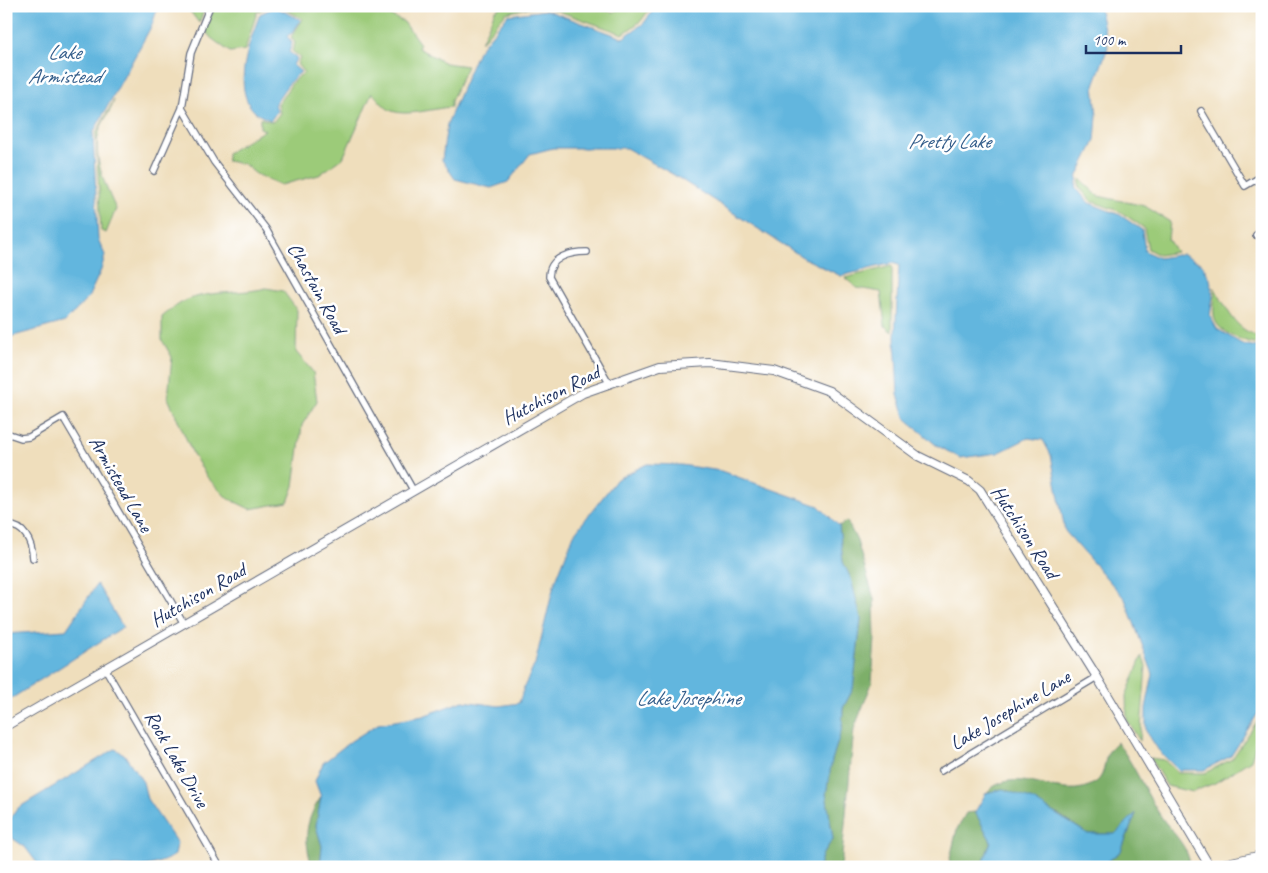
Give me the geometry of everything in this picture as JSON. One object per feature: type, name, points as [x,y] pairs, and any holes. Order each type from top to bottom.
[{"type":"street","points":[[154,171],[182,108],[191,53],[210,6]]},
{"type":"street","name":"Chastain Road","points":[[182,108],[214,162],[266,229],[413,490]]},
{"type":"street","points":[[1200,112],[1244,186],[1262,176]]},
{"type":"street","points":[[587,252],[564,256],[554,261],[550,266],[548,277],[608,383]]},
{"type":"street","name":"Hutchison Road","points":[[6,726],[183,622],[583,393],[660,366],[710,363],[774,371],[829,390],[918,456],[969,481],[980,490],[1097,677],[1210,867]]},
{"type":"street","name":"Armistead Lane","points":[[6,433],[21,438],[29,437],[63,418],[183,622]]},
{"type":"street","points":[[6,526],[14,525],[22,529],[32,547],[33,558]]},
{"type":"street","name":"Rock Lake Drive","points":[[105,668],[220,867]]},
{"type":"street","name":"Lake Josephine Lane","points":[[941,772],[1097,677]]},
{"type":"street","points":[[1210,867],[1262,855]]},
{"type":"green space","points":[[186,6],[206,6],[199,23]]},
{"type":"green space","points":[[214,6],[269,6],[257,12],[245,50],[230,52],[211,38],[204,29]]},
{"type":"green space","points":[[279,6],[377,6],[379,10],[404,22],[420,44],[418,48],[445,63],[467,66],[451,101],[451,107],[413,113],[398,113],[387,108],[372,93],[343,158],[319,175],[281,185],[256,174],[244,164],[227,161],[227,153],[265,130],[260,128],[260,118],[273,122],[280,113],[278,104],[294,80],[304,73],[297,64],[300,57],[292,51],[295,43],[291,37],[303,19]]},
{"type":"green space","points":[[501,6],[587,6],[614,12],[622,6],[652,6],[641,21],[623,34],[547,7],[527,8],[506,13],[481,42],[495,11]]},
{"type":"green space","points":[[114,100],[100,128],[97,142],[101,172],[116,209],[106,233],[101,231],[96,134]]},
{"type":"green space","points":[[1080,179],[1098,196],[1145,206],[1170,222],[1168,239],[1176,252],[1159,255],[1148,249],[1144,228],[1121,212],[1091,201],[1079,187]]},
{"type":"green space","points":[[892,266],[892,332],[885,326],[881,292],[857,288],[845,278]]},
{"type":"green space","points":[[1214,287],[1233,318],[1245,330],[1262,337],[1262,345],[1233,336],[1220,327],[1214,315]]},
{"type":"green space","points":[[266,288],[283,291],[297,310],[296,352],[313,372],[317,401],[302,425],[294,486],[288,502],[250,509],[227,498],[207,477],[193,454],[168,398],[172,357],[162,340],[162,317],[181,303],[201,296]]},
{"type":"green space","points":[[847,521],[857,541],[874,599],[875,638],[872,683],[854,729],[841,867],[819,867],[822,855],[833,839],[826,794],[832,760],[842,728],[843,708],[853,689],[861,619],[851,579],[843,562],[839,526]]},
{"type":"green space","points":[[1142,656],[1146,666],[1140,741],[1127,720],[1126,696]]},
{"type":"green space","points":[[1262,714],[1262,725],[1251,760],[1215,783],[1192,792],[1167,786],[1150,758],[1164,760],[1178,773],[1205,773],[1232,759]]},
{"type":"green space","points":[[1117,742],[1162,818],[1184,847],[1190,867],[1101,867],[1121,851],[1136,814],[1115,834],[1088,834],[1059,815],[1003,789],[986,793],[998,784],[1011,781],[1025,781],[1068,789],[1082,788],[1099,780],[1110,749]]},
{"type":"green space","points":[[321,797],[316,826],[322,846],[320,867],[312,867],[307,831],[311,815]]},
{"type":"green space","points":[[975,812],[991,841],[982,867],[948,867],[957,829],[966,813]]},
{"type":"water","name":"Lake Armistead","points":[[6,6],[158,6],[152,25],[93,133],[98,239],[105,255],[101,270],[88,298],[65,322],[6,338]]},
{"type":"water","name":"Pretty Lake","points":[[656,6],[1099,6],[1108,47],[1094,85],[1097,116],[1095,141],[1078,175],[1076,188],[1089,203],[1120,215],[1142,230],[1145,251],[1159,258],[1183,254],[1202,264],[1210,279],[1213,297],[1210,316],[1217,329],[1242,344],[1262,348],[1262,707],[1231,756],[1204,770],[1178,770],[1159,751],[1146,731],[1146,708],[1153,674],[1125,599],[1065,531],[1051,455],[1043,440],[1028,438],[998,453],[960,458],[936,445],[906,419],[898,395],[895,337],[899,265],[892,263],[841,276],[804,258],[674,175],[626,148],[553,148],[530,154],[508,182],[491,188],[455,179],[442,160],[447,124],[478,51],[508,15],[546,10],[623,38],[644,23]]},
{"type":"water","points":[[275,7],[301,20],[292,33],[287,36],[292,43],[289,52],[297,58],[293,65],[301,72],[290,82],[275,103],[277,111],[271,120],[256,113],[248,103],[244,92],[243,79],[247,51],[260,14]]},
{"type":"water","name":"Lake Josephine","points":[[647,464],[681,465],[721,471],[819,506],[839,526],[843,562],[851,579],[861,619],[853,689],[843,708],[842,728],[832,760],[826,794],[833,839],[822,855],[819,867],[320,867],[322,846],[316,826],[321,797],[315,781],[323,763],[351,741],[378,724],[423,716],[463,701],[499,706],[519,703],[535,664],[554,585],[574,534],[617,479]]},
{"type":"water","points":[[97,584],[123,627],[6,702],[6,634],[66,630]]},
{"type":"water","points":[[115,749],[124,754],[143,782],[147,799],[177,843],[175,855],[155,864],[138,867],[40,867],[25,847],[12,838],[7,828],[11,817],[18,808]]},
{"type":"water","points":[[1003,789],[1033,800],[1088,834],[1115,834],[1136,813],[1121,851],[1101,867],[982,867],[991,841],[975,812],[986,793]]}]
